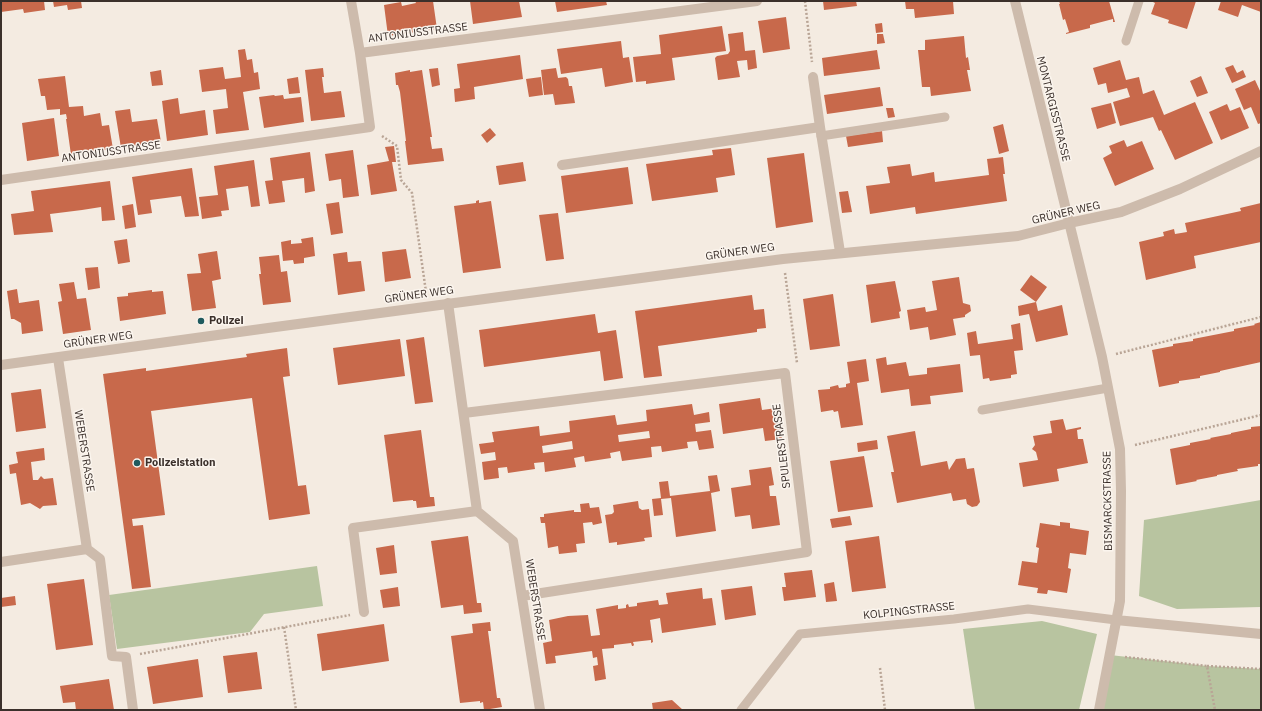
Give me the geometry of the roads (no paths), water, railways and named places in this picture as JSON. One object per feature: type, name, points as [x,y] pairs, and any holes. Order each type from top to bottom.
[{"type":"street","points":[[351,1],[360,53]]},
{"type":"street","name":"ANTONIUSSTRASSE","points":[[1,180],[370,127],[360,53],[757,1]]},
{"type":"street","name":"MONTARGISSTRASSE","points":[[1015,1],[1069,223]]},
{"type":"street","points":[[813,77],[840,252]]},
{"type":"street","points":[[562,165],[821,131]]},
{"type":"street","name":"GRÜNER WEG","points":[[1,365],[448,303],[783,259],[840,252],[1018,236],[1121,212],[1180,189],[1261,151]]},
{"type":"street","name":"BISMARCKSTRASSE","points":[[1069,223],[1102,358],[1120,449],[1120,601],[1099,710]]},
{"type":"street","points":[[364,612],[353,528],[477,511],[448,303]]},
{"type":"street","name":"WEBERSTRASSE","points":[[58,358],[87,549]]},
{"type":"street","name":"SPULERSTRASSE","points":[[464,413],[786,373],[807,552],[522,596]]},
{"type":"street","name":"WEBERSTRASSE","points":[[477,511],[513,541],[540,710]]},
{"type":"street","points":[[1,562],[87,549],[100,559],[112,656],[126,657],[133,710]]},
{"type":"street","points":[[1116,620],[1261,634]]},
{"type":"lane","points":[[1126,42],[1139,1]]},
{"type":"lane","points":[[821,131],[945,117]]},
{"type":"lane","points":[[982,410],[1108,388]]},
{"type":"lane","name":"KOLPINGSTRASSE","points":[[741,710],[800,634],[954,619],[1028,609],[1116,620]]},
{"type":"place","name":"Polizei","points":[[201,321]]},
{"type":"place","name":"Polizeistation","points":[[137,463]]}]
